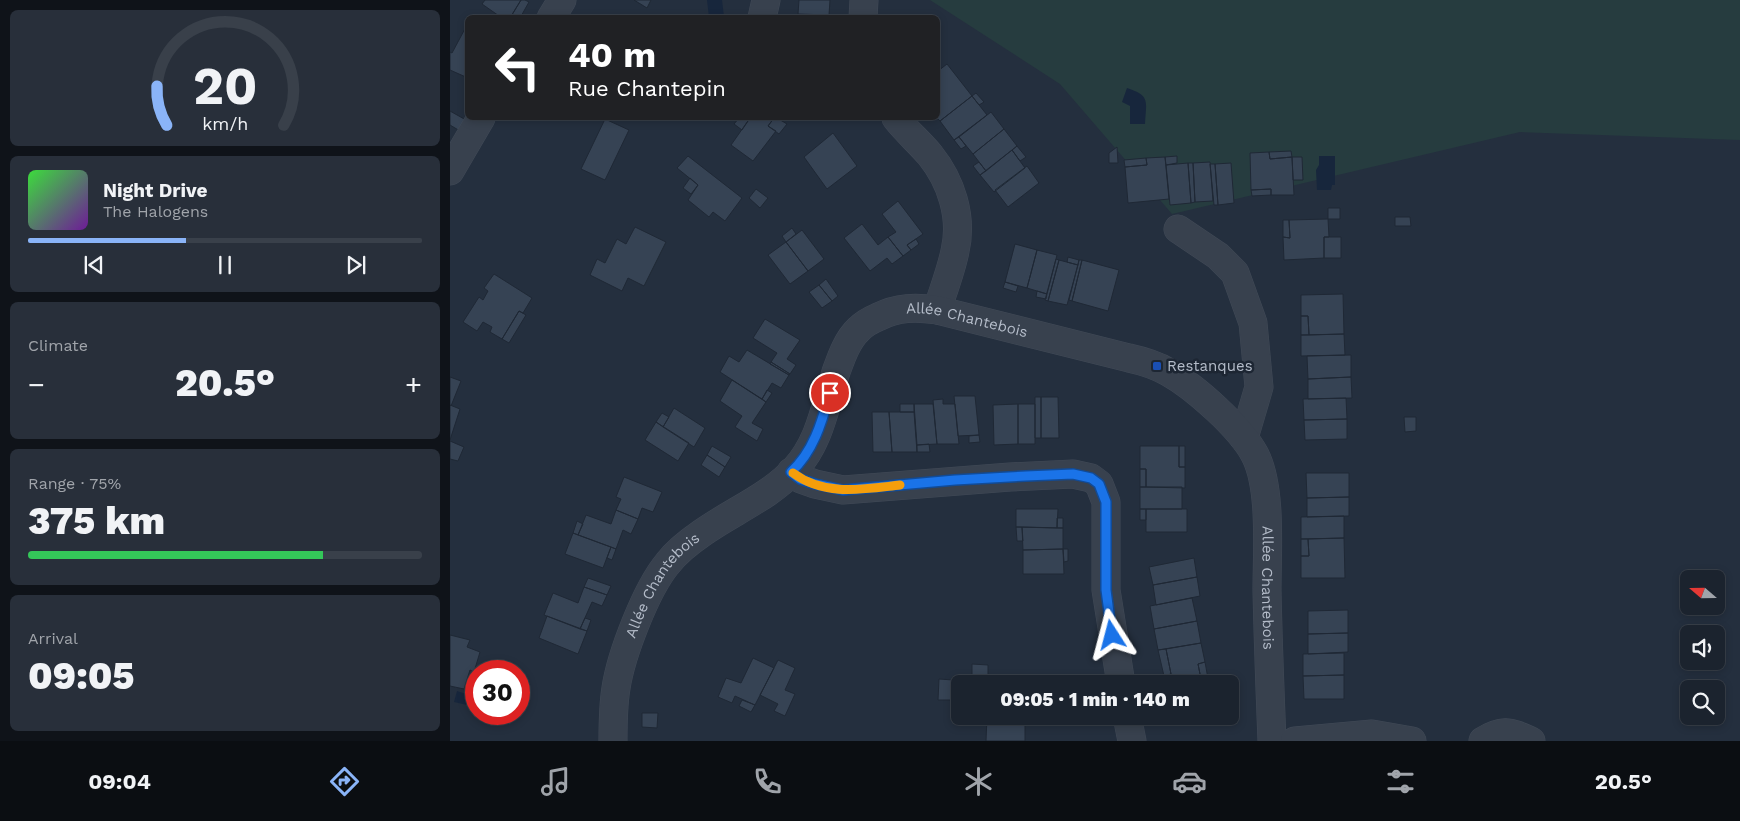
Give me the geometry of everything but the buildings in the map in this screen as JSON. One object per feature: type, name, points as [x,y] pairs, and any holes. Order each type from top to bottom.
[{"type":"street","points":[[553,15],[562,0]]},
{"type":"street","points":[[763,15],[766,0]]},
{"type":"street","points":[[863,15],[864,0]]},
{"type":"street","points":[[450,171],[480,120]]},
{"type":"street","points":[[898,120],[936,163],[949,184],[954,201],[957,219],[955,252],[937,310]]},
{"type":"street","points":[[1178,229],[1218,256],[1235,273],[1252,323],[1259,387],[1244,438]]},
{"type":"street","name":"Allée Chantebois","points":[[613,741],[613,711],[618,676],[643,608],[660,574],[678,551],[725,518],[775,487],[791,472],[809,450],[815,438],[840,363],[851,339],[859,329],[880,316],[900,309],[919,307],[1157,366],[1177,378],[1207,401],[1244,438],[1255,456],[1262,474],[1267,512],[1267,592],[1272,741]]},
{"type":"street","points":[[791,472],[800,479],[843,490],[1026,476],[1073,474],[1091,478],[1099,484],[1106,502],[1106,590],[1120,675]]},
{"type":"street","points":[[1129,725],[1132,741]]},
{"type":"street","points":[[1483,741],[1499,732],[1507,732],[1531,741]]},
{"type":"street","points":[[1295,741],[1372,734],[1412,741]]},
{"type":"green space","points":[[930,0],[1740,0],[1740,140],[1520,132],[1172,214],[1060,84]]},
{"type":"water","points":[[707,0],[722,0],[724,15],[709,15]]},
{"type":"water","points":[[1127,88],[1144,97],[1146,105],[1145,124],[1130,124],[1130,106],[1122,102]]},
{"type":"water","points":[[1319,156],[1335,156],[1335,185],[1332,185],[1331,190],[1317,190],[1316,170],[1319,165]]},
{"type":"water","points":[[457,691],[465,694],[465,704],[454,702]]},
{"type":"slow traffic","points":[[793,473],[800,479],[827,488],[843,490],[900,485]]},
{"type":"place","name":"Restanques","points":[[1157,366]]},
{"type":"route","points":[[830,393],[820,426],[809,450],[791,472],[800,479],[827,488],[843,490],[955,480],[1060,474],[1073,474],[1091,478],[1099,484],[1106,502],[1106,590],[1112,635]]}]
